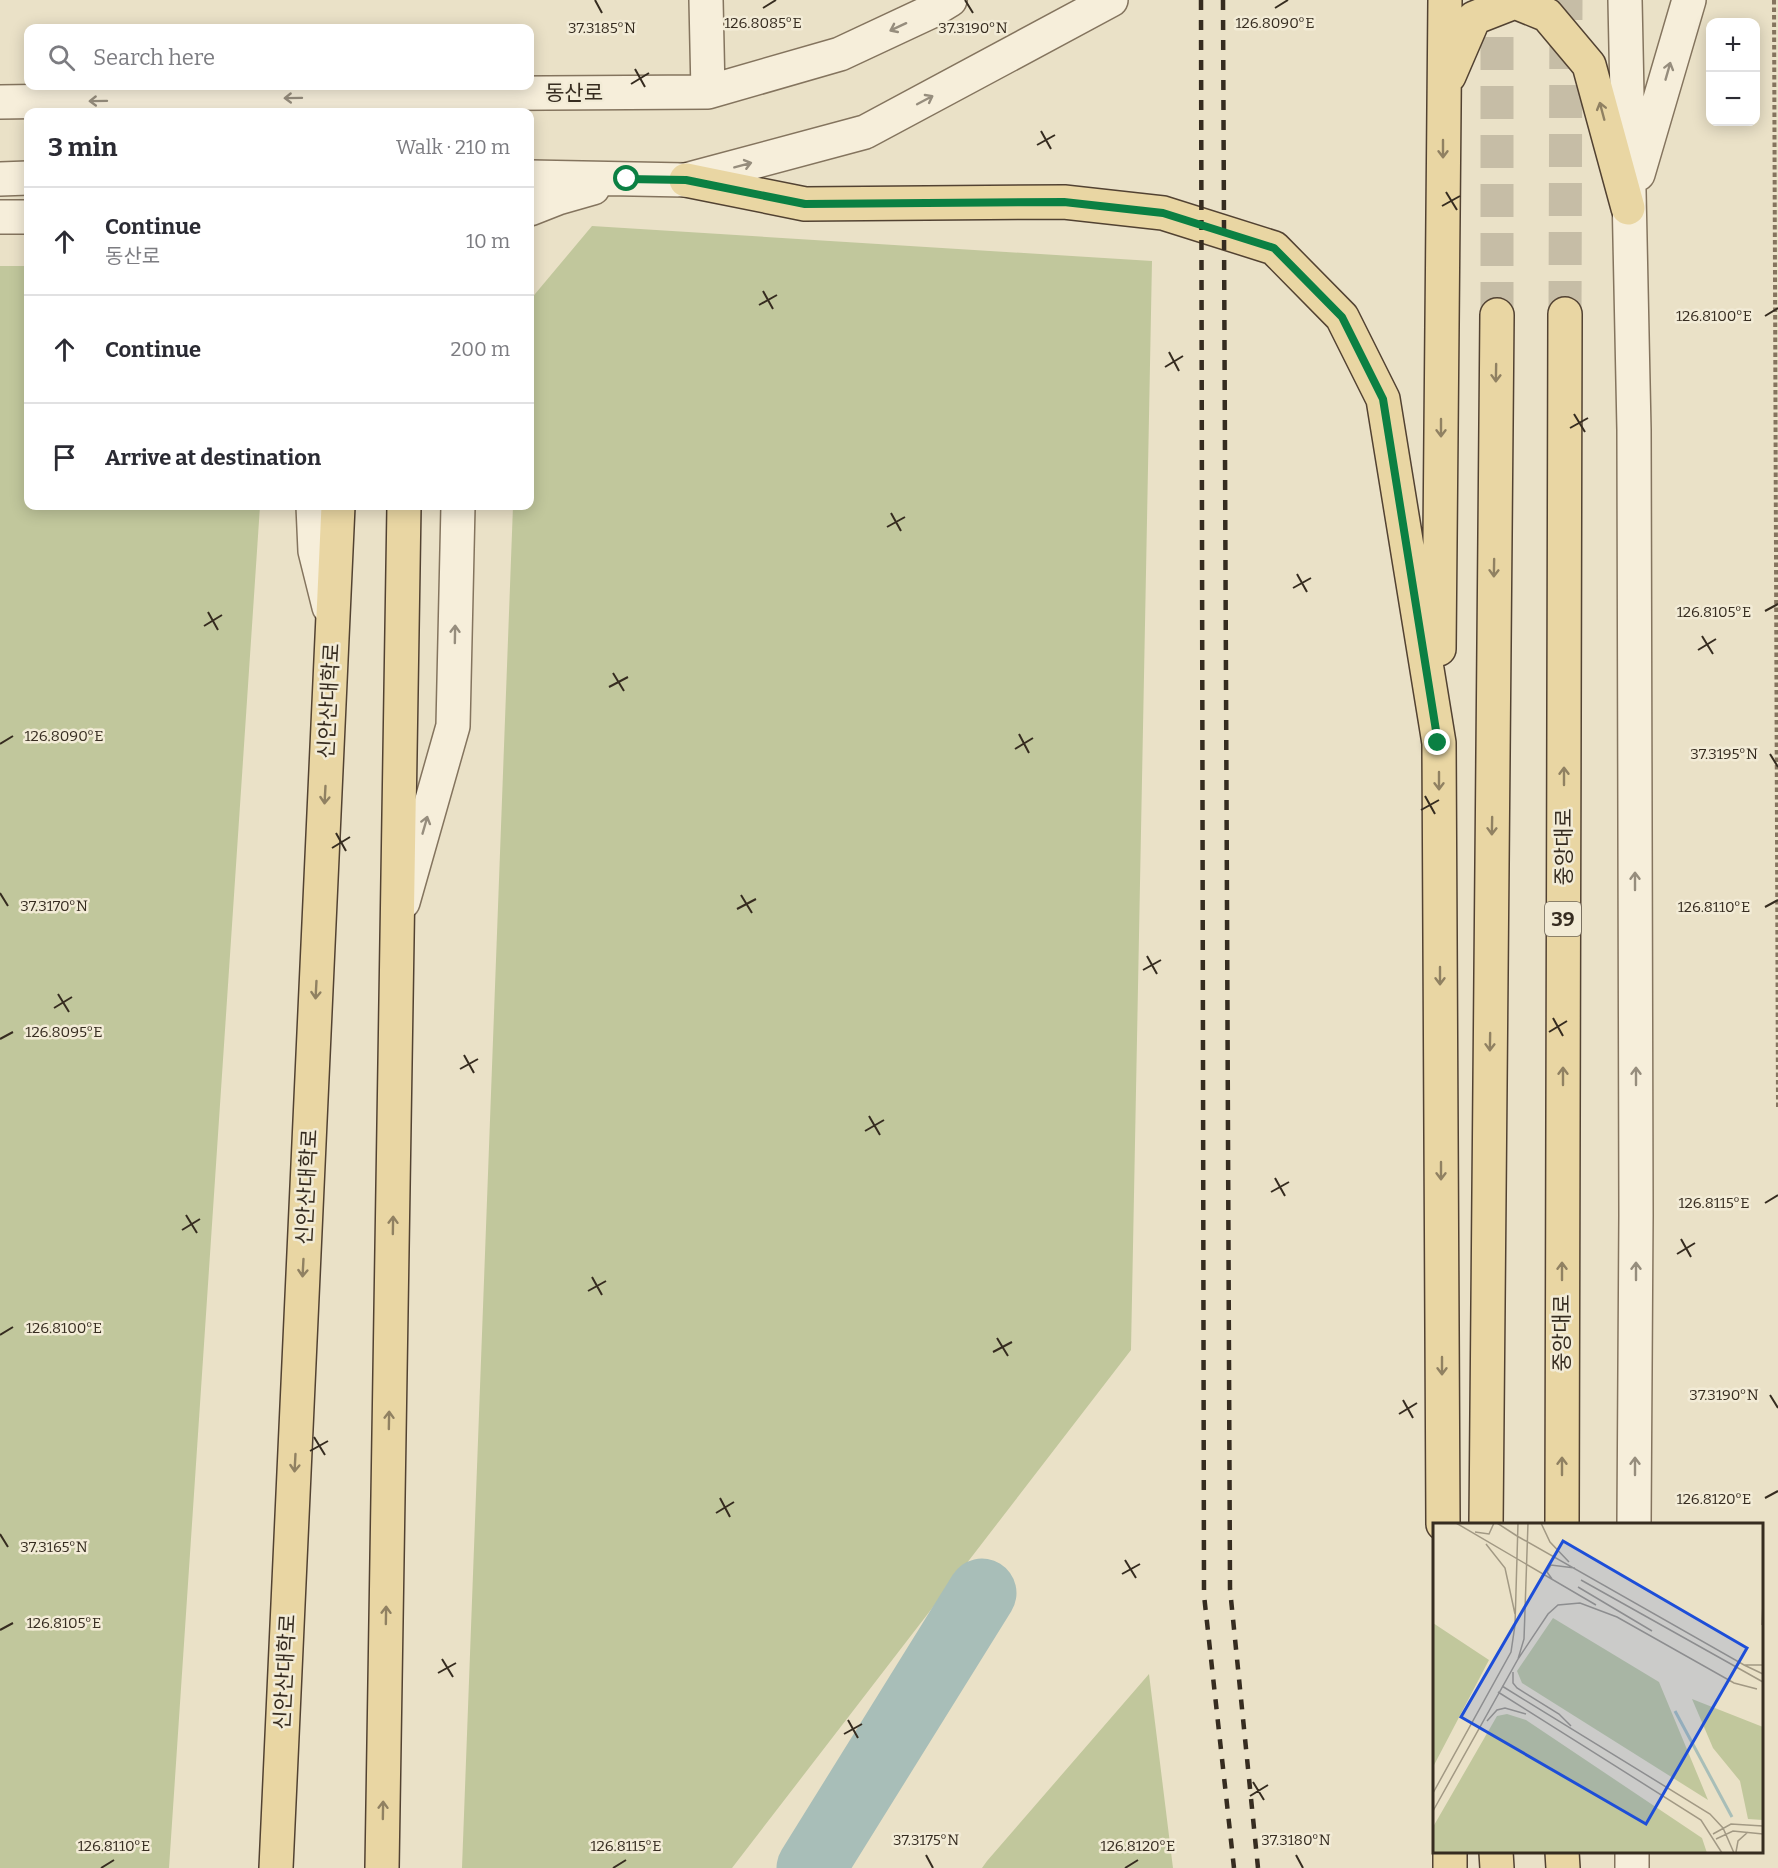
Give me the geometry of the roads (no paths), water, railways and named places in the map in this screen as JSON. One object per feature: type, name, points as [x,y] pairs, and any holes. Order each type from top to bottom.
[{"type":"main road","points":[[1443,1523],[1438,743],[1445,0]]},
{"type":"main road","points":[[1443,91],[1474,18],[1515,2],[1547,15],[1589,65],[1628,208]]},
{"type":"main road","points":[[686,180],[805,204],[1064,202],[1152,211],[1274,248],[1342,317],[1383,399],[1438,743]]},
{"type":"main road","name":"중앙대로","points":[[1562,1523],[1565,314]]},
{"type":"main road","points":[[1485,1523],[1497,315]]},
{"type":"main road","name":"신안산대학로","points":[[276,1868],[338,510]]},
{"type":"main road","points":[[382,1868],[404,510]]},
{"type":"main road","points":[[1496,1853],[1497,1868]]},
{"type":"main road","points":[[1562,1853],[1563,1868]]},
{"type":"street","points":[[706,0],[708,92]]},
{"type":"street","name":"동산로","points":[[0,102],[351,105],[708,92],[840,54],[932,11],[950,0]]},
{"type":"street","points":[[534,177],[686,180],[865,132],[1111,0]]},
{"type":"street","points":[[1625,0],[1634,430],[1636,1168],[1634,1523]]},
{"type":"street","points":[[1628,208],[1689,0]]},
{"type":"street","points":[[0,179],[24,178]]},
{"type":"street","points":[[534,207],[558,198],[627,179]]},
{"type":"street","points":[[0,217],[24,217]]},
{"type":"street","points":[[313,510],[315,551],[333,621]]},
{"type":"street","points":[[398,921],[453,726],[458,510]]},
{"type":"waterway","points":[[811,1868],[982,1593]]},
{"type":"tunnel","points":[[1497,0],[1497,315]]},
{"type":"tunnel","points":[[1565,314],[1566,0]]},
{"type":"railway","points":[[1201,0],[1204,1595],[1234,1868]]},
{"type":"railway","points":[[1223,0],[1230,1589],[1258,1868]]}]
